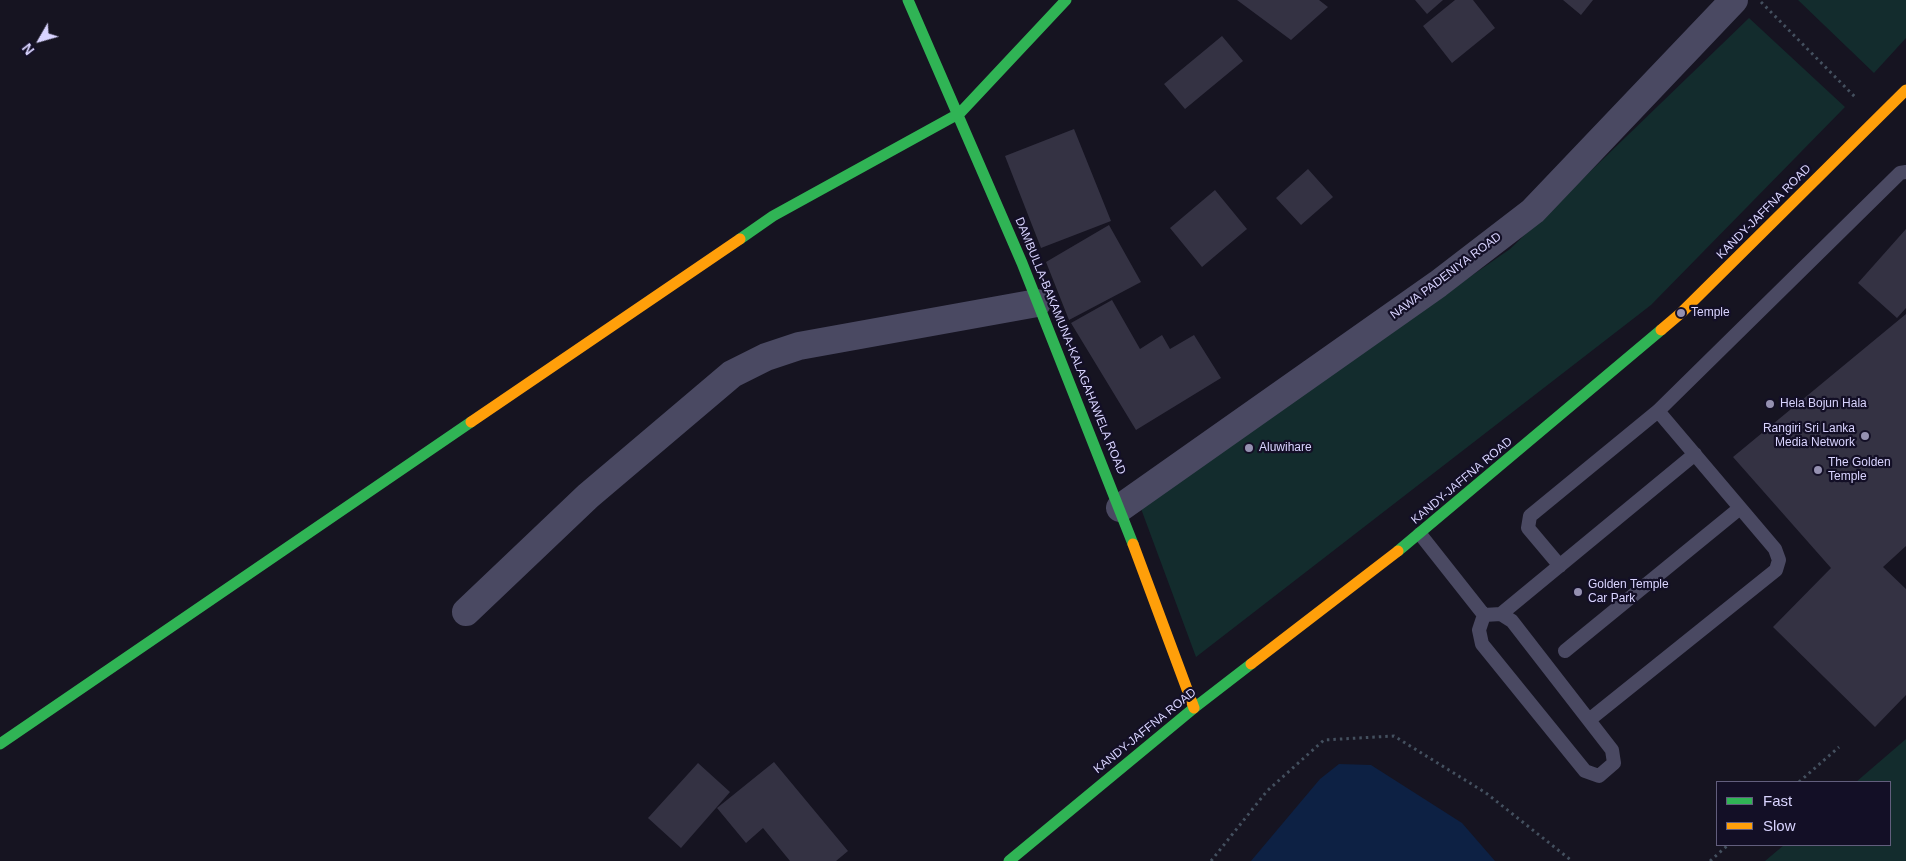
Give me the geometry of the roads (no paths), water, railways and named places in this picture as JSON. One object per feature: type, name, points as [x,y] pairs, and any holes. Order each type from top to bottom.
[{"type":"main road","name":"DAMBULLA-BAKAMUNA-KALAGAHAWELA ROAD","points":[[908,0],[960,114],[1120,508],[1194,708]]},
{"type":"main road","points":[[0,744],[773,216],[960,114],[1066,0]]},
{"type":"main road","name":"KANDY-JAFFNA ROAD","points":[[1008,861],[1194,708],[1420,534],[1681,314],[1906,90]]},
{"type":"street","name":"NAWA PADENIYA ROAD","points":[[1120,508],[1438,284],[1532,211],[1734,0]]},
{"type":"street","points":[[466,612],[588,496],[732,374],[766,357],[799,346],[1037,303]]},
{"type":"lane","points":[[1560,566],[1528,528],[1530,516],[1658,411],[1900,174],[1906,172]]},
{"type":"lane","points":[[1589,720],[1776,570],[1779,560],[1775,549],[1658,411]]},
{"type":"lane","points":[[1484,616],[1501,614],[1695,454]]},
{"type":"lane","points":[[1565,651],[1740,508]]},
{"type":"lane","points":[[1420,534],[1484,616]]},
{"type":"lane","points":[[1484,616],[1479,630],[1482,644],[1585,771],[1599,776],[1614,763],[1612,750],[1512,621],[1501,614]]},
{"type":"water","points":[[1339,764],[1371,765],[1462,823],[1495,861],[1251,861],[1320,779]]},
{"type":"place","name":"Temple","points":[[1681,313]]},
{"type":"place","name":"Hela Bojun Hala","points":[[1770,404]]},
{"type":"place","name":"Rangiri Sri Lanka Media Network","points":[[1865,436]]},
{"type":"place","name":"Aluwihare","points":[[1249,448]]},
{"type":"place","name":"The Golden Temple","points":[[1818,470]]},
{"type":"place","name":"Golden Temple Car Park","points":[[1578,592]]}]
